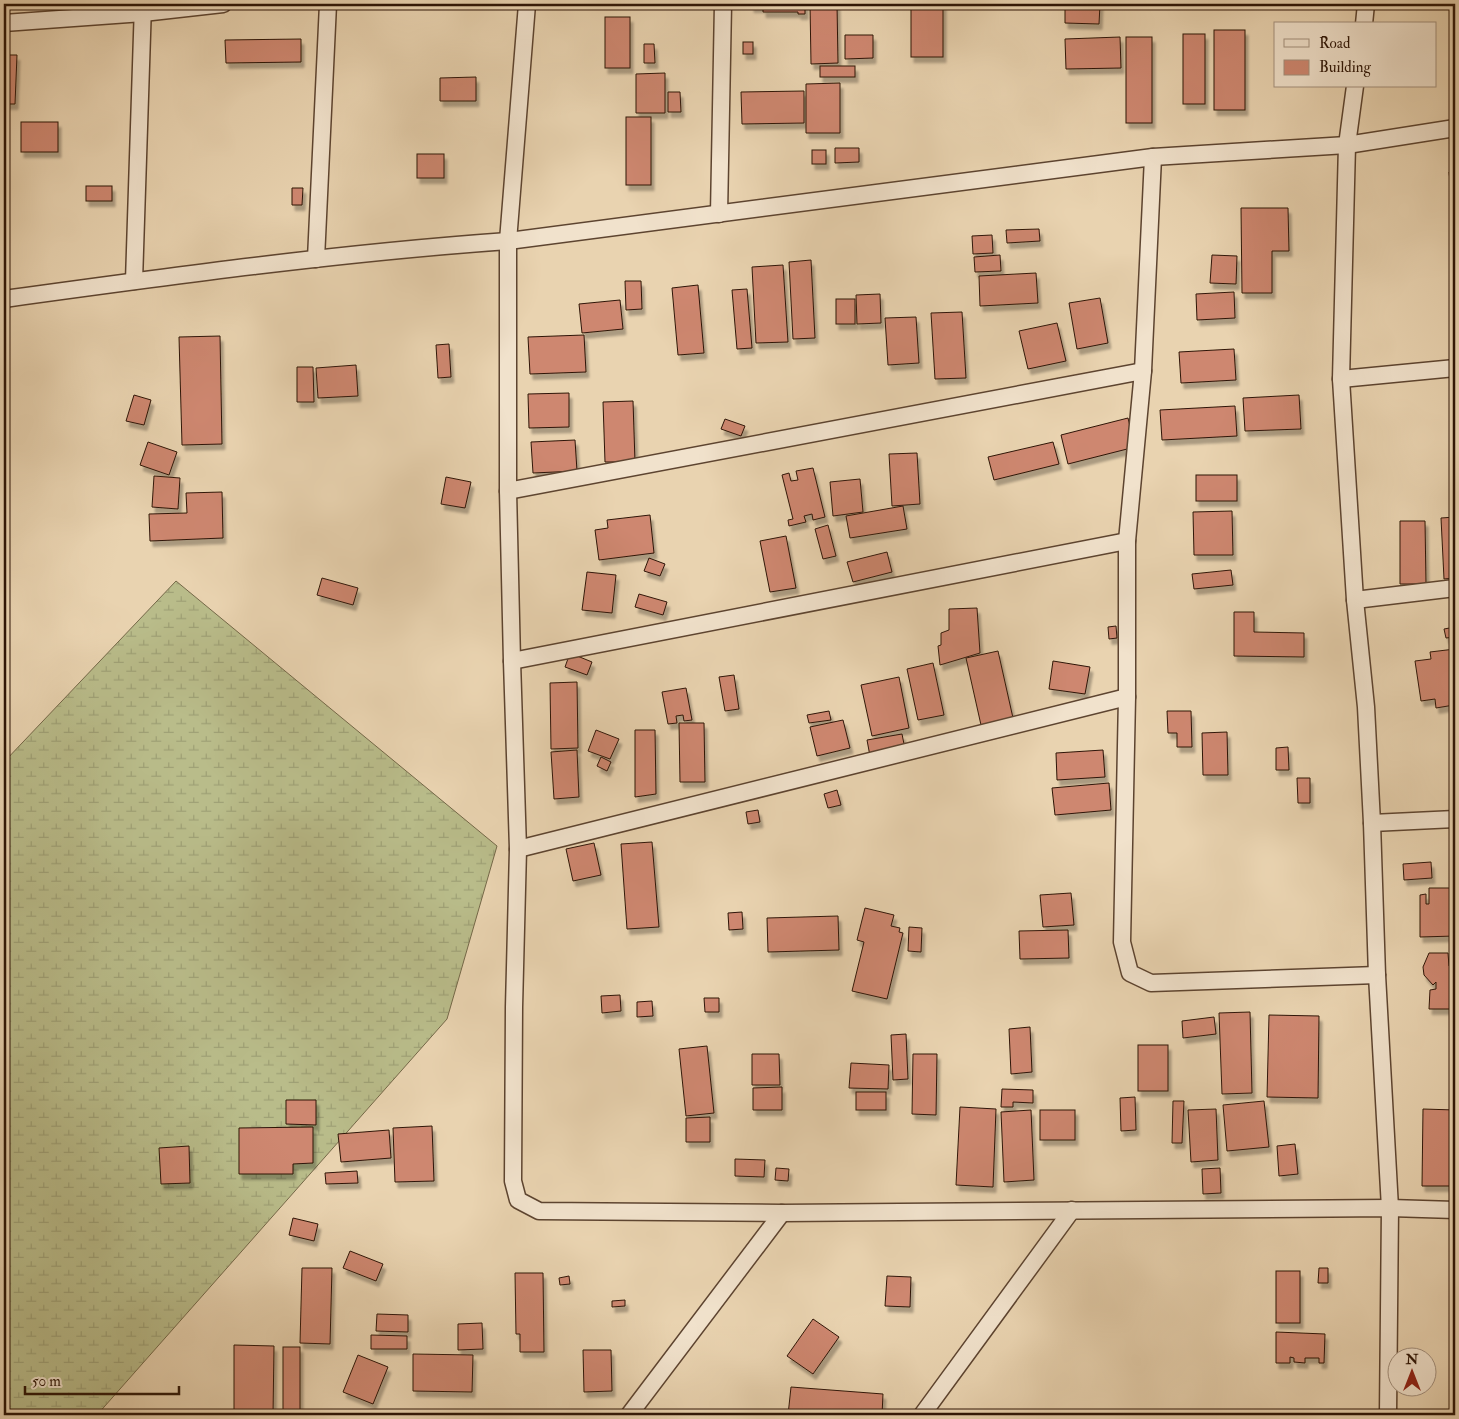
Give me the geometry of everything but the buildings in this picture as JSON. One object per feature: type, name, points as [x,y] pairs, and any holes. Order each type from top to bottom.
[{"type":"street","points":[[4,23],[143,9],[223,4]]},
{"type":"street","points":[[316,259],[328,4]]},
{"type":"street","points":[[527,4],[508,241],[508,491],[518,850],[512,1181],[518,1200],[539,1211],[782,1213],[1390,1208],[1455,1210]]},
{"type":"street","points":[[719,214],[724,4]]},
{"type":"street","points":[[1364,22],[1366,4]]},
{"type":"street","points":[[134,281],[143,9]]},
{"type":"street","points":[[1355,88],[1347,145],[1340,379],[1355,600],[1366,707],[1377,975],[1390,1208],[1388,1415]]},
{"type":"street","points":[[4,298],[316,259],[508,241],[1153,157],[1347,145],[1455,128]]},
{"type":"street","points":[[1153,157],[1143,371],[1126,541],[1127,697],[1122,942],[1130,973],[1151,983],[1377,975]]},
{"type":"street","points":[[1340,379],[1455,368]]},
{"type":"street","points":[[508,491],[1143,371]]},
{"type":"street","points":[[512,661],[1126,541]]},
{"type":"street","points":[[1355,600],[1455,588]]},
{"type":"street","points":[[518,850],[1127,697]]},
{"type":"street","points":[[1372,823],[1455,819]]},
{"type":"street","points":[[922,1415],[1072,1210]]},
{"type":"street","points":[[629,1415],[782,1213]]},
{"type":"green space","points":[[176,581],[497,846],[447,1019],[97,1415],[4,1415],[4,762]]}]
